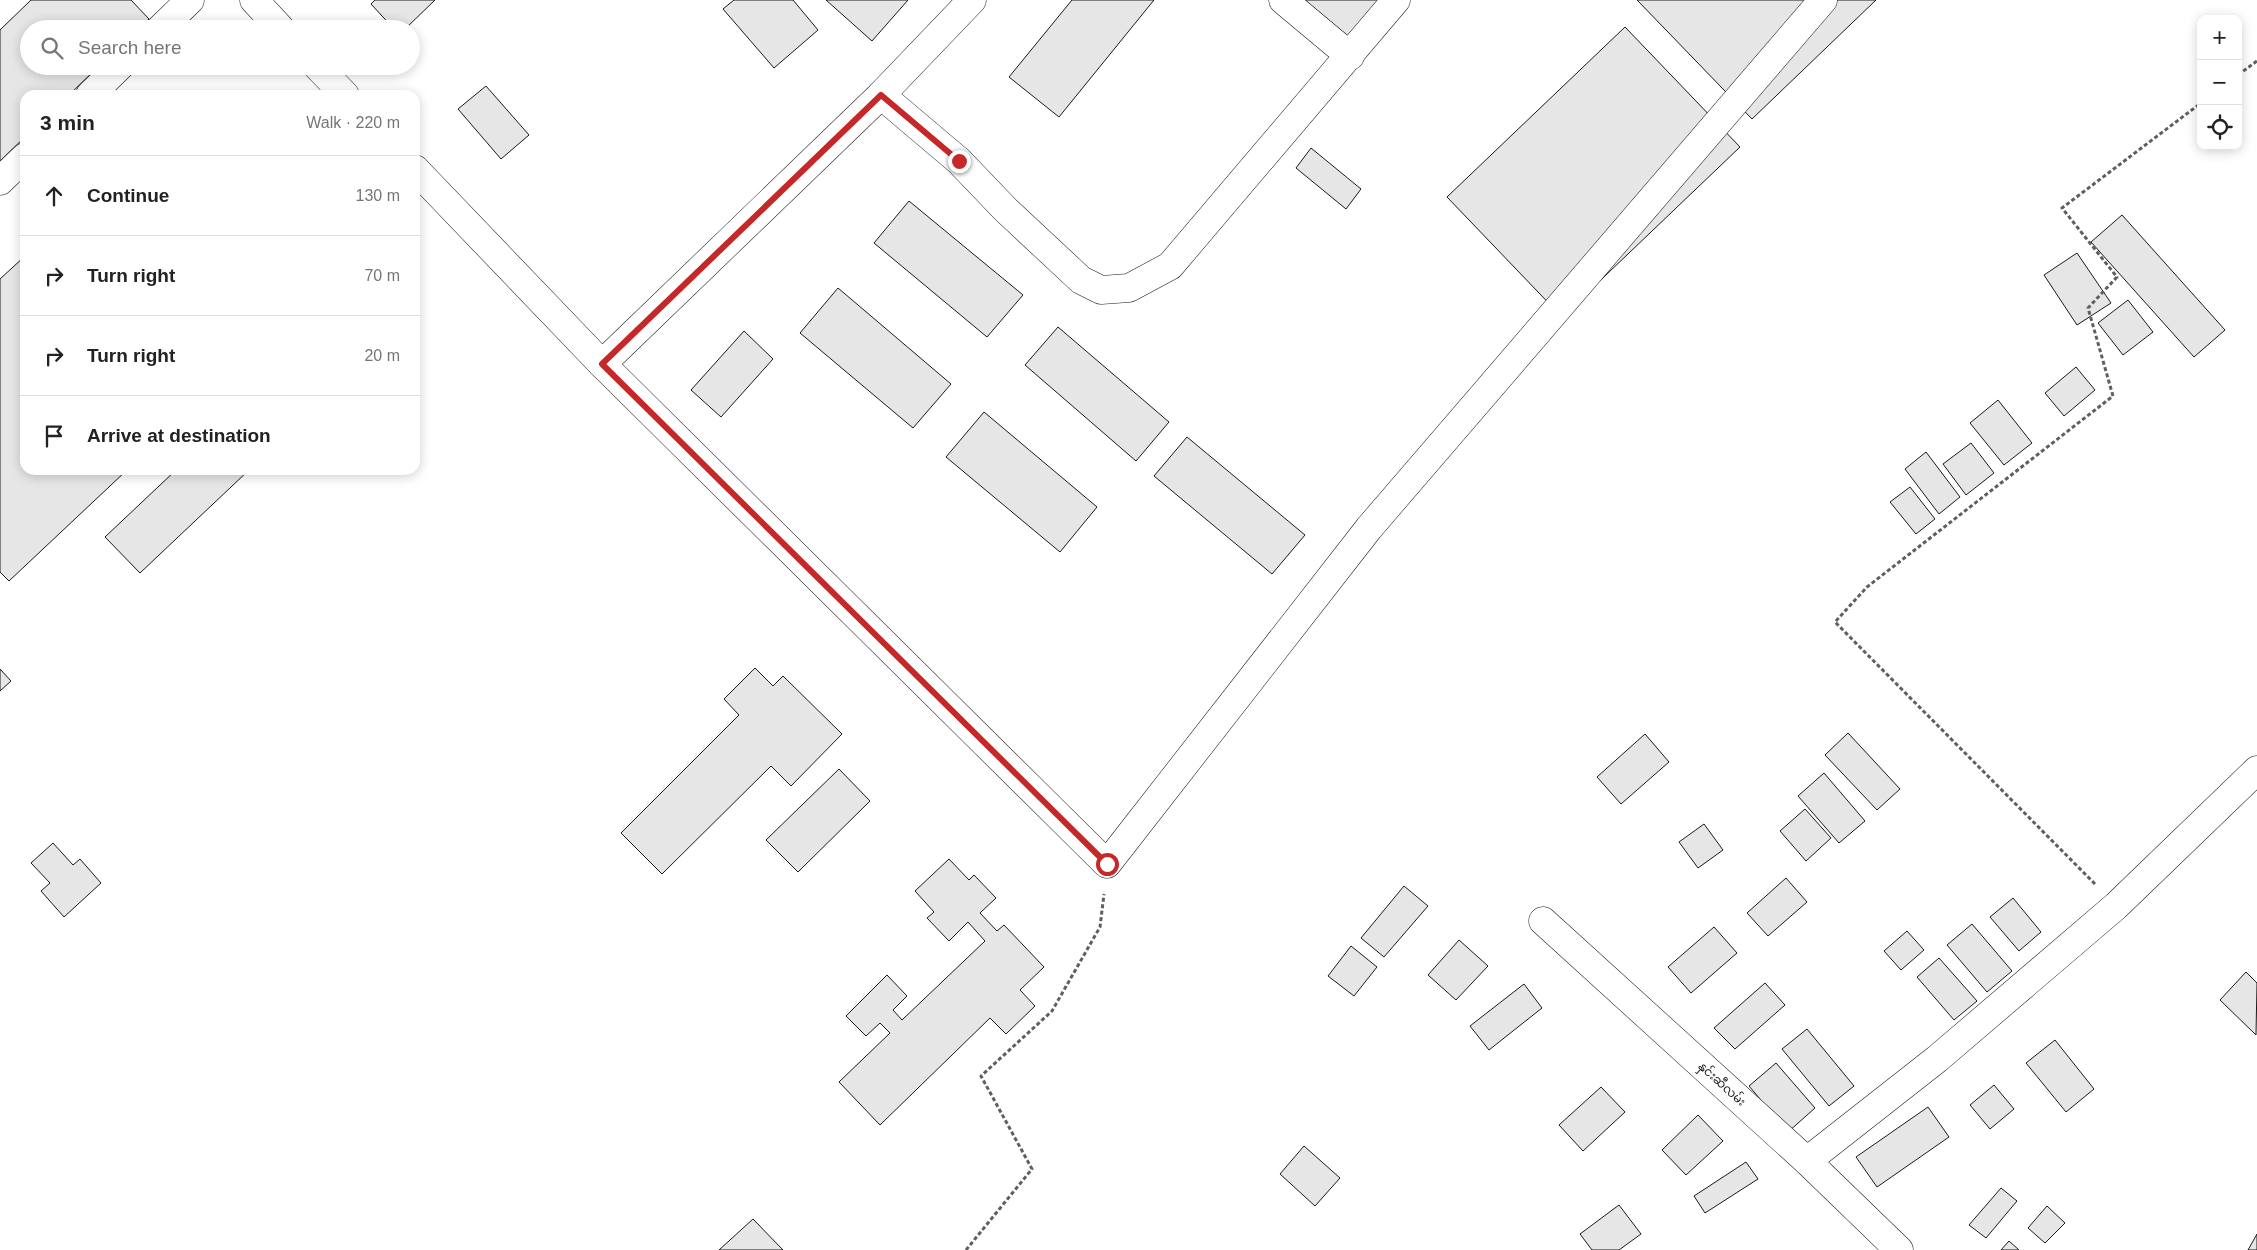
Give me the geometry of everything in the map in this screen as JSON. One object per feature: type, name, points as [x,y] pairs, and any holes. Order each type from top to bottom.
[{"type":"street","points":[[169,20],[190,0]]},
{"type":"street","points":[[254,0],[273,20]]},
{"type":"street","points":[[602,364],[881,95],[972,0]]},
{"type":"street","points":[[1283,0],[1350,56]]},
{"type":"street","points":[[881,95],[959,161],[1006,210],[1081,280],[1101,290],[1129,288],[1170,266],[1396,0]]},
{"type":"street","points":[[420,173],[602,364],[1107,864],[1369,528],[1823,0]]},
{"type":"street","points":[[95,90],[111,75]]},
{"type":"street","points":[[326,75],[340,90]]},
{"type":"street","points":[[0,180],[20,162]]},
{"type":"street","points":[[1807,1161],[1937,1059],[2116,906],[2257,770]]},
{"type":"street","name":"နှင်းဆီလမ်း","points":[[1543,921],[1807,1161],[1899,1250]]},
{"type":"path","points":[[2242,72],[2257,61]]},
{"type":"path","points":[[2116,906],[1835,622],[1867,586],[2113,396],[2088,308],[2117,277],[2062,208],[2198,105]]},
{"type":"path","points":[[966,1250],[1032,1170],[981,1076],[1052,1011],[1100,927],[1107,864]]},
{"type":"building","points":[[31,0],[131,0],[149,19],[20,20],[20,75],[90,75],[74,90],[20,90],[20,142],[0,161],[0,30]]},
{"type":"building","points":[[375,0],[435,0],[414,20],[386,20],[371,4]]},
{"type":"building","points":[[734,0],[793,0],[818,30],[774,68],[723,9]]},
{"type":"building","points":[[826,0],[908,0],[872,41]]},
{"type":"building","points":[[1072,0],[1154,0],[1059,117],[1009,77]]},
{"type":"building","points":[[1305,0],[1381,0],[1349,37]]},
{"type":"building","points":[[1637,0],[1876,0],[1752,119]]},
{"type":"building","points":[[1625,27],[1740,147],[1562,317],[1447,197]]},
{"type":"building","points":[[486,86],[529,135],[501,159],[458,109]]},
{"type":"building","points":[[1311,148],[1361,189],[1346,209],[1296,168]]},
{"type":"building","points":[[909,201],[1023,295],[987,337],[874,243]]},
{"type":"building","points":[[2122,215],[2225,330],[2194,357],[2091,242]]},
{"type":"building","points":[[2077,253],[2111,303],[2077,325],[2044,275]]},
{"type":"building","points":[[20,261],[20,475],[122,475],[9,581],[0,572],[0,279]]},
{"type":"building","points":[[838,288],[951,384],[913,428],[800,333]]},
{"type":"building","points":[[2128,300],[2153,332],[2123,355],[2098,323]]},
{"type":"building","points":[[1058,327],[1169,422],[1136,461],[1025,365]]},
{"type":"building","points":[[744,331],[773,359],[721,417],[691,390]]},
{"type":"building","points":[[2076,367],[2095,390],[2064,416],[2045,393]]},
{"type":"building","points":[[1998,400],[2032,443],[2004,465],[1970,423]]},
{"type":"building","points":[[984,412],[1097,507],[1060,552],[946,457]]},
{"type":"building","points":[[1187,437],[1305,535],[1272,574],[1154,476]]},
{"type":"building","points":[[1971,443],[1994,473],[1966,495],[1943,464]]},
{"type":"building","points":[[1926,452],[1960,497],[1939,514],[1905,469]]},
{"type":"building","points":[[171,475],[244,475],[140,573],[105,537]]},
{"type":"building","points":[[1910,487],[1935,519],[1916,534],[1890,502]]},
{"type":"building","points":[[755,668],[773,686],[783,676],[842,734],[791,786],[771,766],[662,874],[621,833],[739,715],[724,699]]},
{"type":"building","points":[[0,669],[11,681],[0,691]]},
{"type":"building","points":[[1848,733],[1900,789],[1877,810],[1825,755]]},
{"type":"building","points":[[1645,734],[1669,762],[1621,804],[1597,777]]},
{"type":"building","points":[[839,769],[870,801],[798,872],[766,840]]},
{"type":"building","points":[[1824,773],[1865,821],[1839,843],[1798,796]]},
{"type":"building","points":[[1805,809],[1831,838],[1806,861],[1780,831]]},
{"type":"building","points":[[1704,824],[1723,850],[1698,868],[1679,842]]},
{"type":"building","points":[[53,843],[73,865],[80,859],[101,883],[64,917],[41,891],[50,883],[31,863]]},
{"type":"building","points":[[949,859],[969,880],[974,875],[996,898],[980,913],[997,931],[1004,925],[1044,967],[1020,990],[1035,1006],[1006,1034],[990,1018],[880,1125],[839,1082],[890,1033],[880,1023],[866,1036],[846,1016],[887,975],[907,996],[893,1010],[902,1020],[985,941],[968,922],[949,941],[927,918],[934,912],[915,891]]},
{"type":"building","points":[[1786,878],[1807,902],[1768,936],[1747,913]]},
{"type":"building","points":[[1404,886],[1428,906],[1384,957],[1361,938]]},
{"type":"building","points":[[2013,898],[2041,932],[2019,951],[1990,917]]},
{"type":"building","points":[[1972,924],[2012,971],[1987,992],[1947,945]]},
{"type":"building","points":[[1714,927],[1737,953],[1691,993],[1668,967]]},
{"type":"building","points":[[1907,931],[1924,950],[1901,970],[1884,951]]},
{"type":"building","points":[[1459,940],[1488,966],[1456,1000],[1428,975]]},
{"type":"building","points":[[1351,946],[1377,967],[1354,996],[1328,976]]},
{"type":"building","points":[[1939,958],[1977,1001],[1954,1020],[1917,977]]},
{"type":"building","points":[[2246,972],[2257,983],[2256,1035],[2220,1000]]},
{"type":"building","points":[[1765,983],[1785,1005],[1735,1049],[1714,1028]]},
{"type":"building","points":[[1524,984],[1542,1008],[1489,1050],[1470,1026]]},
{"type":"building","points":[[1807,1029],[1854,1086],[1829,1106],[1782,1049]]},
{"type":"building","points":[[2055,1040],[2094,1089],[2066,1112],[2026,1063]]},
{"type":"building","points":[[1776,1063],[1815,1108],[1788,1132],[1749,1086]]},
{"type":"building","points":[[1994,1085],[2014,1109],[1990,1129],[1970,1105]]},
{"type":"building","points":[[1601,1087],[1625,1112],[1583,1151],[1559,1125]]},
{"type":"building","points":[[1928,1107],[1949,1137],[1877,1187],[1856,1157]]},
{"type":"building","points":[[1698,1115],[1723,1141],[1686,1175],[1662,1150]]},
{"type":"building","points":[[1304,1146],[1340,1178],[1315,1206],[1280,1174]]},
{"type":"building","points":[[1746,1162],[1758,1179],[1705,1213],[1694,1196]]},
{"type":"building","points":[[2001,1188],[2017,1201],[1986,1238],[1969,1225]]},
{"type":"building","points":[[1619,1205],[1641,1234],[1619,1250],[1592,1250],[1580,1234]]},
{"type":"building","points":[[2047,1206],[2065,1223],[2045,1243],[2028,1228]]},
{"type":"building","points":[[753,1219],[783,1250],[719,1250]]},
{"type":"building","points":[[2257,1234],[2257,1250],[2248,1250]]},
{"type":"building","points":[[2009,1241],[2019,1250],[2001,1250]]},
{"type":"route","points":[[959,161],[881,95],[602,364],[1107,864]]}]
